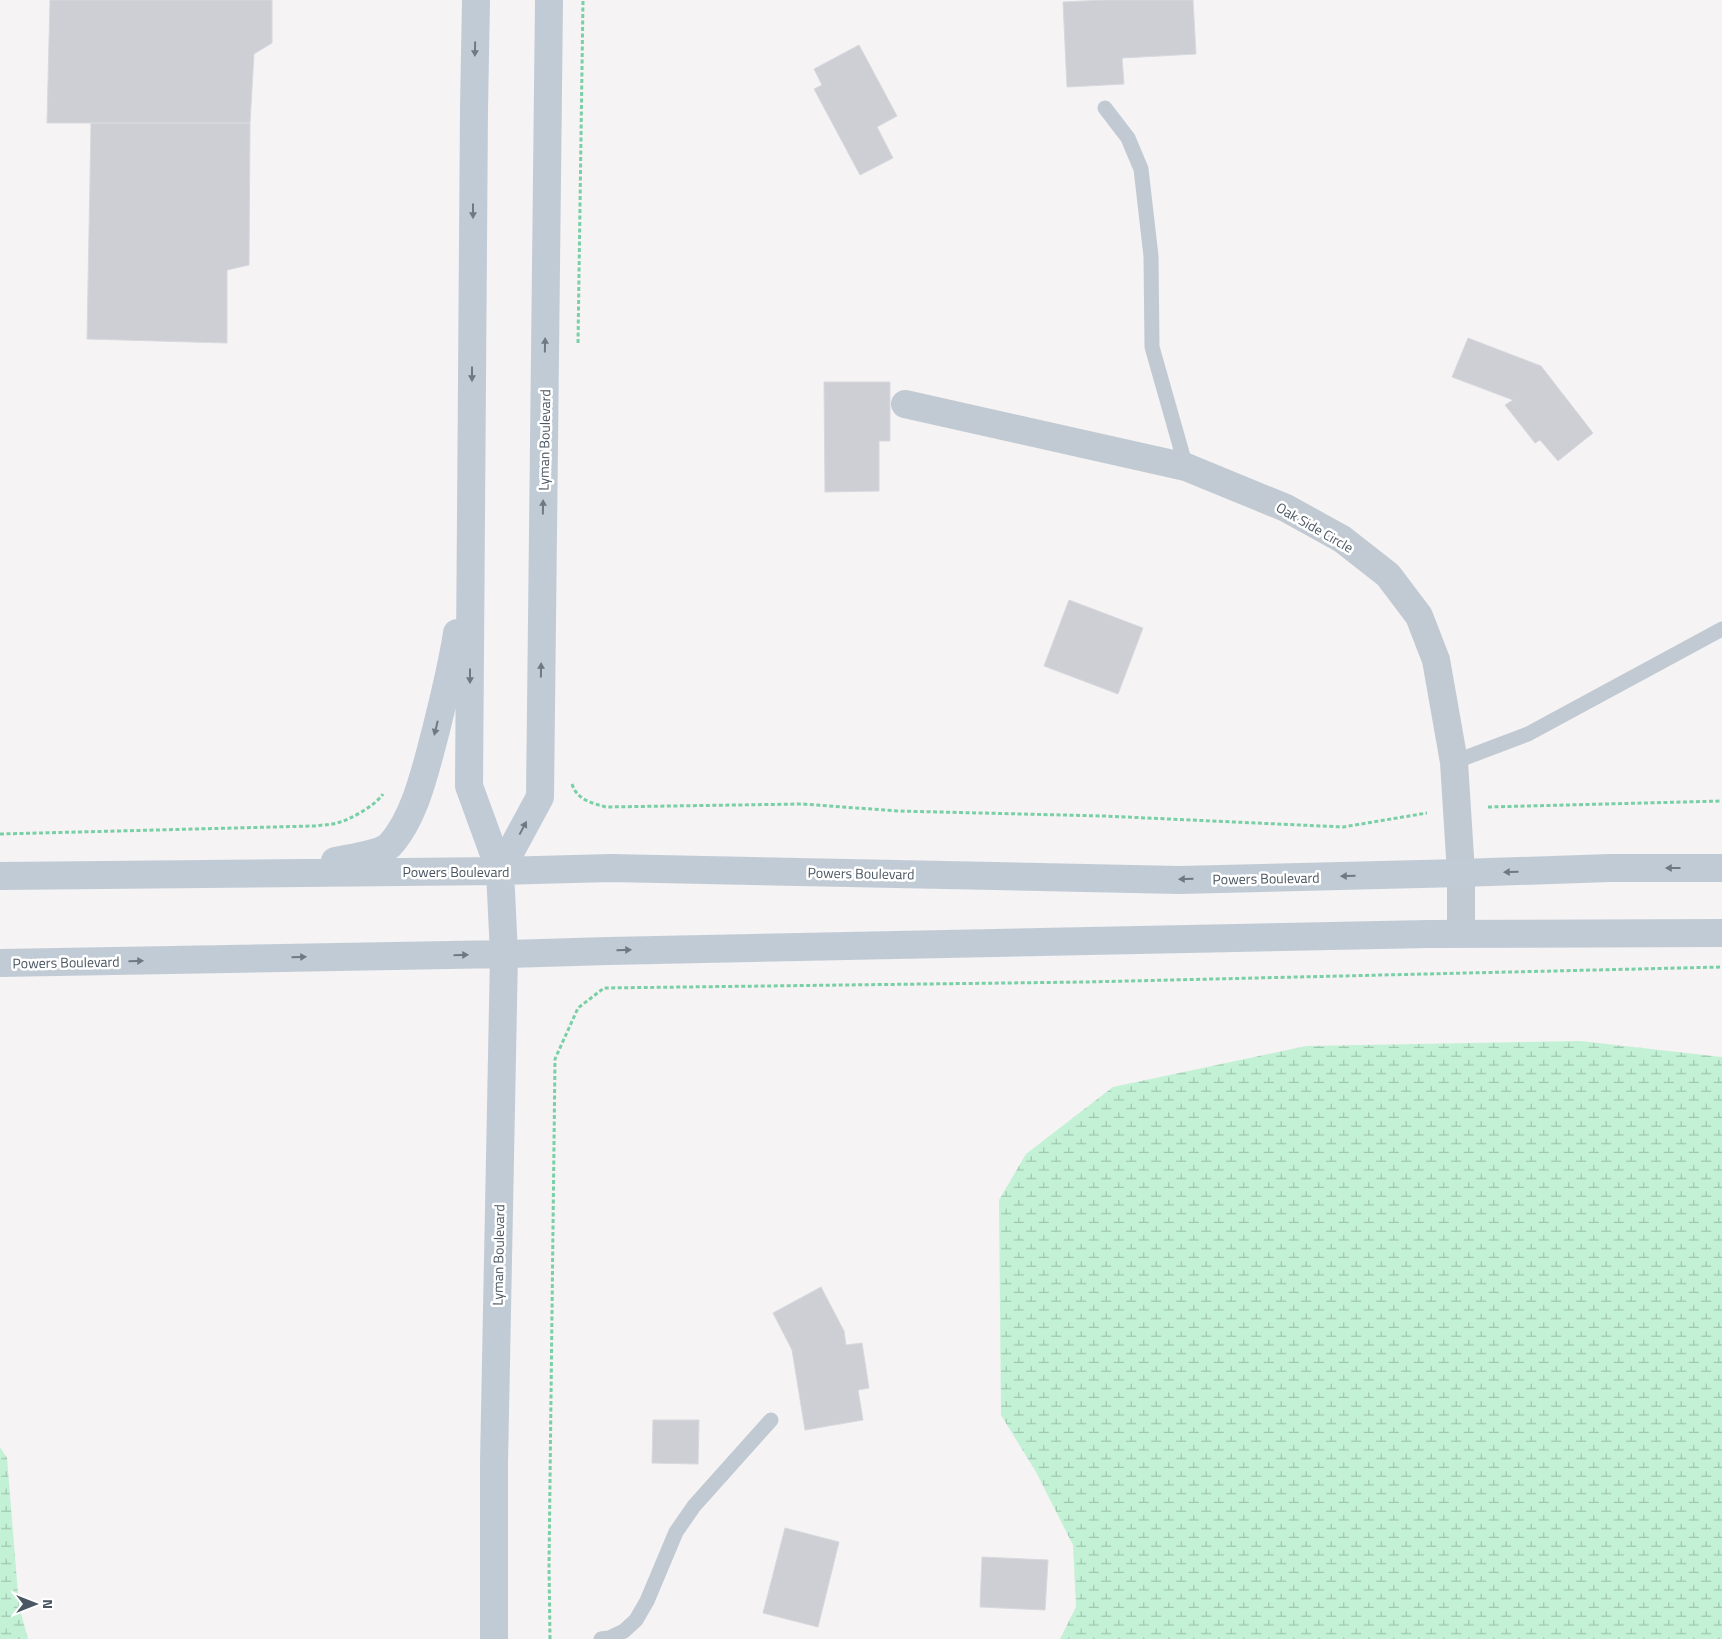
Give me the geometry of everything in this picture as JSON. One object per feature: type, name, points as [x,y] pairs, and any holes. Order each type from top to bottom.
[{"type":"main road","name":"Lyman Boulevard","points":[[476,0],[469,786],[500,871],[504,954],[494,1453],[494,1639]]},
{"type":"main road","name":"Lyman Boulevard","points":[[500,871],[540,797],[549,0]]},
{"type":"main road","points":[[268,873],[361,857],[389,847],[409,816],[426,768],[451,670],[471,560]]},
{"type":"main road","name":"Powers Boulevard","points":[[0,876],[500,871],[611,868],[1179,880],[1461,874],[1610,868],[1722,868]]},
{"type":"main road","name":"Powers Boulevard","points":[[0,963],[1461,933],[1722,933]]},
{"type":"street","name":"Oak Side Circle","points":[[905,404],[1186,467],[1286,508],[1342,539],[1388,575],[1419,616],[1436,660],[1454,762],[1461,874],[1461,933]]},
{"type":"lane","points":[[1105,108],[1128,138],[1141,169],[1151,256],[1152,347],[1186,467]]},
{"type":"lane","points":[[1454,762],[1528,734],[1722,629]]},
{"type":"lane","points":[[601,1639],[609,1638],[624,1631],[636,1620],[647,1601],[676,1532],[694,1506],[772,1420]]},
{"type":"path","points":[[572,780],[573,787],[586,801],[606,807],[802,804],[898,811],[1104,816],[1343,827],[1457,807],[1722,801]]},
{"type":"path","points":[[0,834],[313,826],[338,823],[362,812],[381,797],[385,790]]},
{"type":"path","points":[[550,1639],[549,1566],[555,1059],[578,1008],[604,988],[1086,982],[1722,967]]},
{"type":"green space","points":[[1580,1041],[1722,1057],[1722,1639],[1060,1639],[1076,1607],[1073,1545],[1036,1472],[1001,1415],[999,1200],[1026,1154],[1113,1087],[1306,1046]]},
{"type":"green space","points":[[0,1447],[7,1458],[19,1606],[28,1639],[0,1639]]},
{"type":"building","points":[[50,0],[272,0],[272,43],[254,54],[250,123],[47,123]]},
{"type":"building","points":[[1193,0],[1196,54],[1122,58],[1124,84],[1067,87],[1063,2]]},
{"type":"building","points":[[859,45],[897,116],[877,127],[893,158],[860,175],[814,89],[822,85],[814,69]]},
{"type":"building","points":[[91,123],[250,123],[249,265],[227,270],[227,343],[87,339]]},
{"type":"building","points":[[1468,338],[1541,366],[1593,433],[1558,461],[1540,440],[1535,443],[1505,405],[1513,400],[1452,377]]},
{"type":"building","points":[[824,382],[890,382],[890,441],[879,441],[879,491],[825,492]]},
{"type":"building","points":[[1069,600],[1143,628],[1118,694],[1044,666]]},
{"type":"building","points":[[821,1287],[844,1331],[846,1345],[862,1343],[869,1388],[858,1390],[863,1420],[805,1430],[792,1350],[773,1313]]},
{"type":"building","points":[[653,1420],[699,1420],[698,1464],[652,1463]]},
{"type":"building","points":[[785,1528],[839,1542],[818,1627],[763,1613]]},
{"type":"building","points":[[982,1557],[1048,1560],[1045,1610],[980,1607]]}]
